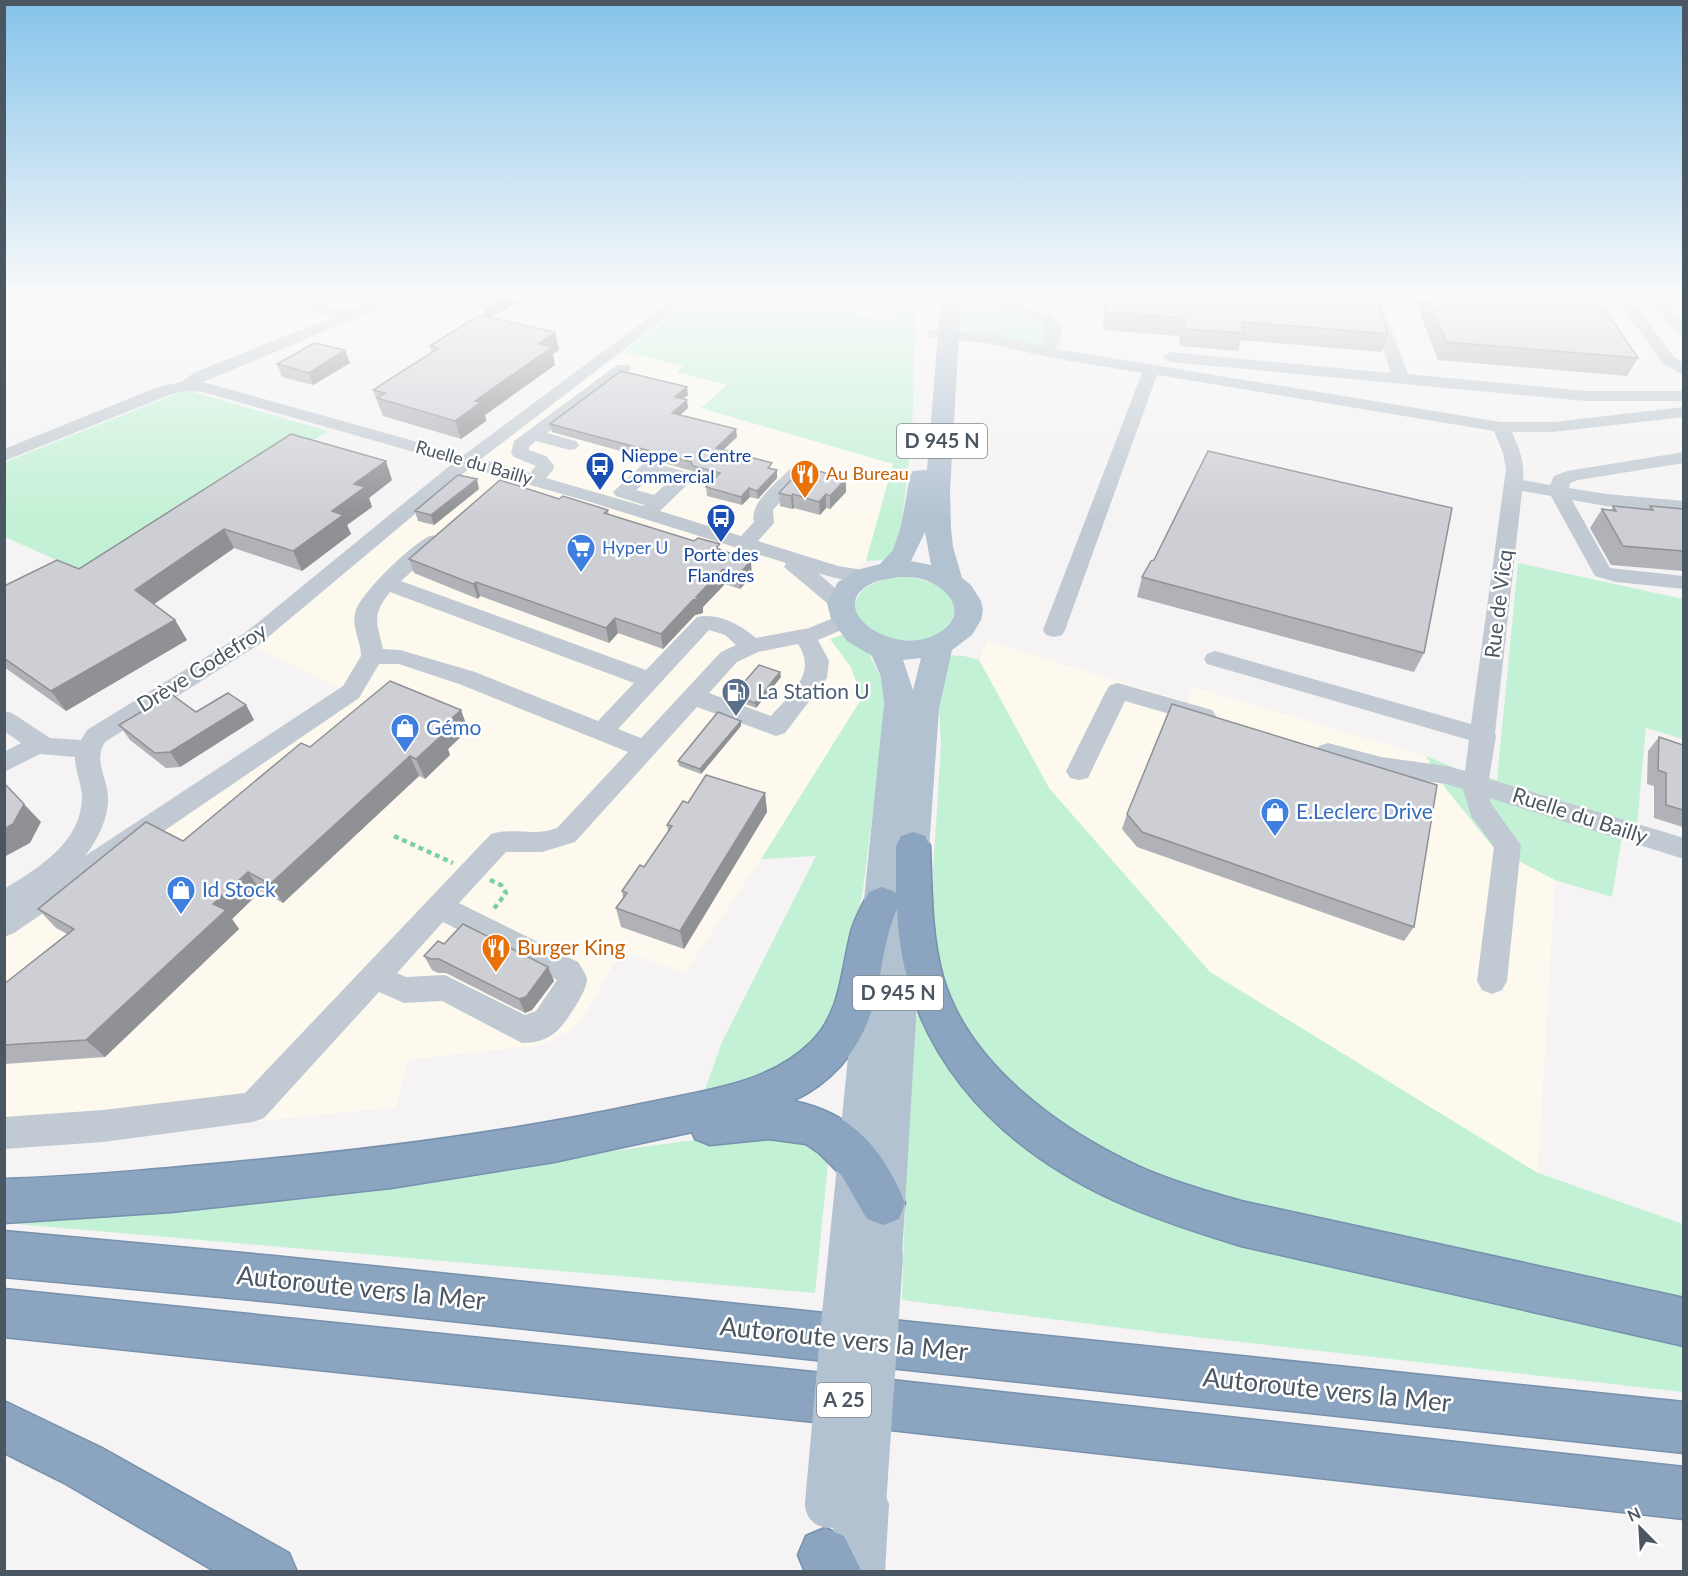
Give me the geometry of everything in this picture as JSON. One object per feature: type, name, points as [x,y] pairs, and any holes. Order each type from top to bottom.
[{"type":"highway","points":[[913,846],[917,947],[925,982],[939,1017],[960,1052],[991,1090],[1028,1124],[1071,1154],[1116,1179],[1147,1192],[1234,1222],[1683,1322]]},
{"type":"highway","points":[[579,1139],[753,1097],[787,1083],[814,1066],[839,1040],[854,1013],[868,940],[882,902]]},
{"type":"highway","points":[[4,1201],[124,1194],[315,1176],[579,1139],[752,1120],[789,1120],[830,1134],[846,1147],[873,1179],[884,1203]]},
{"type":"highway","name":"Autoroute vers la Mer","points":[[4,1254],[274,1279],[1683,1428]]},
{"type":"highway","name":"A 25","points":[[4,1313],[844,1400],[1683,1493]]},
{"type":"highway","points":[[4,1425],[84,1466],[270,1572]]},
{"type":"main road","name":"D 945 N","points":[[879,573],[906,552],[915,525],[936,372]]},
{"type":"main road","name":"D 945 N","points":[[943,372],[945,395],[939,531],[942,563],[950,582]]},
{"type":"main road","points":[[922,571],[950,582],[965,597],[969,615],[960,632],[939,645],[910,650],[880,646],[857,636],[842,612],[847,589],[879,573],[922,571]]},
{"type":"main road","name":"D 945 N","points":[[865,1257],[884,1203],[901,946],[913,846],[924,709],[939,645]]},
{"type":"main road","name":"D 945 N","points":[[838,1546],[865,1257],[860,1162],[899,698],[894,669],[880,646]]},
{"type":"street","points":[[4,456],[157,394],[187,387],[201,376],[212,372]]},
{"type":"street","name":"Drève Godefroy","points":[[87,749],[96,736],[226,657],[265,630],[467,461],[587,372]]},
{"type":"street","points":[[534,479],[544,470],[545,465],[540,460],[518,451],[520,446],[617,372]]},
{"type":"street","points":[[945,395],[952,372]]},
{"type":"street","points":[[1054,630],[1150,372]]},
{"type":"street","points":[[1166,372],[1501,427],[1547,428],[1683,412]]},
{"type":"street","points":[[1283,392],[1286,372]]},
{"type":"street","points":[[1323,372],[1586,396],[1683,396]]},
{"type":"street","points":[[1398,372],[1401,379]]},
{"type":"street","name":"Ruelle du Bailly","points":[[187,387],[209,388],[513,474],[652,507],[753,547],[836,572],[879,573]]},
{"type":"street","name":"Rue de Vicq","points":[[1492,981],[1508,845],[1480,809],[1475,794],[1484,736],[1513,484],[1514,458],[1501,427]]},
{"type":"street","points":[[534,435],[570,445]]},
{"type":"street","points":[[1683,457],[1574,475],[1561,480],[1558,492],[1602,572],[1616,576],[1683,583]]},
{"type":"street","points":[[753,547],[764,524],[762,515],[764,508],[798,472]]},
{"type":"street","points":[[496,488],[513,474]]},
{"type":"street","points":[[1513,484],[1605,500],[1683,507]]},
{"type":"street","points":[[4,925],[337,704],[357,686],[372,652],[366,627],[366,610],[373,599],[454,525]]},
{"type":"street","name":"Ruelle du Bailly","points":[[753,547],[812,578],[842,612]]},
{"type":"street","points":[[388,584],[650,680]]},
{"type":"street","points":[[4,1133],[104,1126],[253,1107],[500,841],[541,843],[566,835],[643,748],[729,657],[752,646],[804,637],[823,631],[842,612]]},
{"type":"street","points":[[601,732],[705,622],[733,630],[752,646]]},
{"type":"street","points":[[692,696],[776,727],[815,678],[818,671],[818,659],[804,637]]},
{"type":"street","points":[[372,652],[400,657],[467,678],[643,748]]},
{"type":"street","points":[[1215,659],[1484,736]]},
{"type":"street","points":[[1079,771],[1118,691],[1229,723]]},
{"type":"street","points":[[4,719],[39,744],[52,748],[87,749],[86,762],[95,798],[92,817],[82,839],[64,862],[4,904]]},
{"type":"street","points":[[4,763],[39,744]]},
{"type":"street","name":"Ruelle du Bailly","points":[[1306,746],[1367,763],[1447,775],[1477,783],[1683,849]]},
{"type":"street","points":[[374,976],[404,990],[444,988],[516,1027],[534,1029],[547,1021],[570,989],[572,979],[568,971],[438,906]]},
{"type":"shaded area","points":[[598,372],[679,372],[728,385],[701,408],[893,464],[866,561],[853,569],[824,562],[809,582],[827,601],[844,634],[830,640],[851,667],[862,698],[761,859],[685,973],[622,951],[583,1017],[566,1034],[536,1046],[407,1060],[396,1107],[49,1143],[5,1144],[5,916],[340,688],[253,646],[463,473]]},
{"type":"shaded area","points":[[987,641],[1187,702],[1193,687],[1426,756],[1446,789],[1494,848],[1555,880],[1538,1173],[1210,972],[1049,788],[979,660]]},
{"type":"green space","points":[[677,372],[914,372],[912,436],[899,545],[885,560],[866,561],[893,464],[701,408],[727,385]]},
{"type":"green space","points":[[186,390],[328,431],[99,579],[5,537],[5,462]]},
{"type":"green space","points":[[1518,563],[1683,599],[1683,739],[1646,728],[1637,825],[1622,821],[1612,897],[1555,880],[1494,848],[1446,789],[1426,756],[1457,769],[1497,780]]},
{"type":"green space","points":[[906,577],[932,583],[948,593],[954,605],[952,618],[944,629],[930,638],[912,642],[890,639],[861,624],[854,606],[862,591],[882,580]]},
{"type":"green space","points":[[844,634],[868,653],[885,685],[881,746],[864,883],[841,1011],[795,1061],[703,1095],[722,1042],[816,856],[761,859],[862,698],[851,667],[830,639]]},
{"type":"green space","points":[[945,655],[979,660],[1049,788],[1210,972],[1538,1173],[1683,1224],[1683,1300],[1231,1199],[1180,1183],[1111,1155],[1067,1131],[994,1071],[967,1033],[946,994],[934,960],[933,871],[941,746],[938,686]]},
{"type":"green space","points":[[924,1015],[1044,1155],[1683,1334],[1683,1392],[1161,1333],[902,1300],[911,1017]]},
{"type":"green space","points":[[794,1138],[829,1154],[815,1293],[5,1223],[365,1184],[702,1139]]},
{"type":"building","points":[[402,372],[517,372],[475,401],[481,402],[455,421],[377,398],[385,393],[373,390]]},
{"type":"building","points":[[623,372],[687,387],[675,397],[687,400],[672,413],[736,429],[716,448],[772,463],[768,468],[777,470],[757,491],[749,488],[741,497],[706,487],[720,473],[693,466],[691,462],[550,424]]},
{"type":"building","points":[[291,434],[386,461],[354,484],[365,487],[332,511],[343,515],[293,551],[224,529],[135,590],[175,620],[51,691],[4,658],[4,586],[57,560],[79,569]]},
{"type":"building","points":[[1208,451],[1452,508],[1424,653],[1142,577],[1151,561],[1154,560]]},
{"type":"building","points":[[815,470],[846,479],[830,496],[826,494],[819,502],[793,494],[791,496],[779,493],[799,471],[812,474]]},
{"type":"building","points":[[458,475],[477,479],[431,515],[415,511]]},
{"type":"building","name":"Hyper U","points":[[500,480],[559,499],[563,496],[608,510],[604,513],[694,541],[698,538],[720,544],[716,548],[751,561],[739,574],[723,569],[696,597],[701,598],[693,600],[661,634],[615,618],[606,628],[476,582],[473,584],[409,559]]},
{"type":"building","points":[[1613,506],[1653,510],[1650,506],[1683,509],[1683,551],[1623,546],[1602,509],[1616,511]]},
{"type":"building","points":[[759,665],[780,672],[755,703],[733,695]]},
{"type":"building","points":[[390,681],[461,710],[436,732],[442,735],[416,759],[410,756],[270,884],[248,872],[213,904],[226,910],[86,1040],[4,1045],[4,984],[74,929],[38,909],[146,822],[183,841],[301,743],[310,747]]},
{"type":"building","points":[[228,693],[246,705],[170,752],[155,753],[119,725],[171,694],[196,712]]},
{"type":"building","name":"E.Leclerc Drive","points":[[1172,704],[1437,785],[1414,927],[1142,832],[1127,814]]},
{"type":"building","points":[[718,712],[741,721],[700,769],[678,761]]},
{"type":"building","points":[[1659,737],[1683,745],[1683,810],[1666,805],[1666,773],[1658,770]]},
{"type":"building","points":[[706,775],[765,793],[680,931],[616,908],[627,893],[622,891],[640,865],[644,867],[672,826],[667,825],[683,801],[688,803]]},
{"type":"building","points":[[4,783],[24,804],[13,824],[4,829]]},
{"type":"building","name":"Burger King","points":[[463,924],[548,967],[526,997],[519,999],[439,959],[424,956],[438,941],[444,944]]},
{"type":"place","name":"Nieppe – Centre Commercial","points":[[600,492]]},
{"type":"place","name":"Au Bureau","points":[[805,500]]},
{"type":"place","name":"Porte des Flandres","points":[[721,544]]},
{"type":"place","name":"Hyper U","points":[[581,574]]},
{"type":"place","name":"La Station U","points":[[736,718]]},
{"type":"place","name":"Gémo","points":[[405,754]]},
{"type":"place","name":"E.Leclerc Drive","points":[[1275,838]]},
{"type":"place","name":"Id Stock","points":[[181,916]]},
{"type":"place","name":"Burger King","points":[[496,974]]}]
